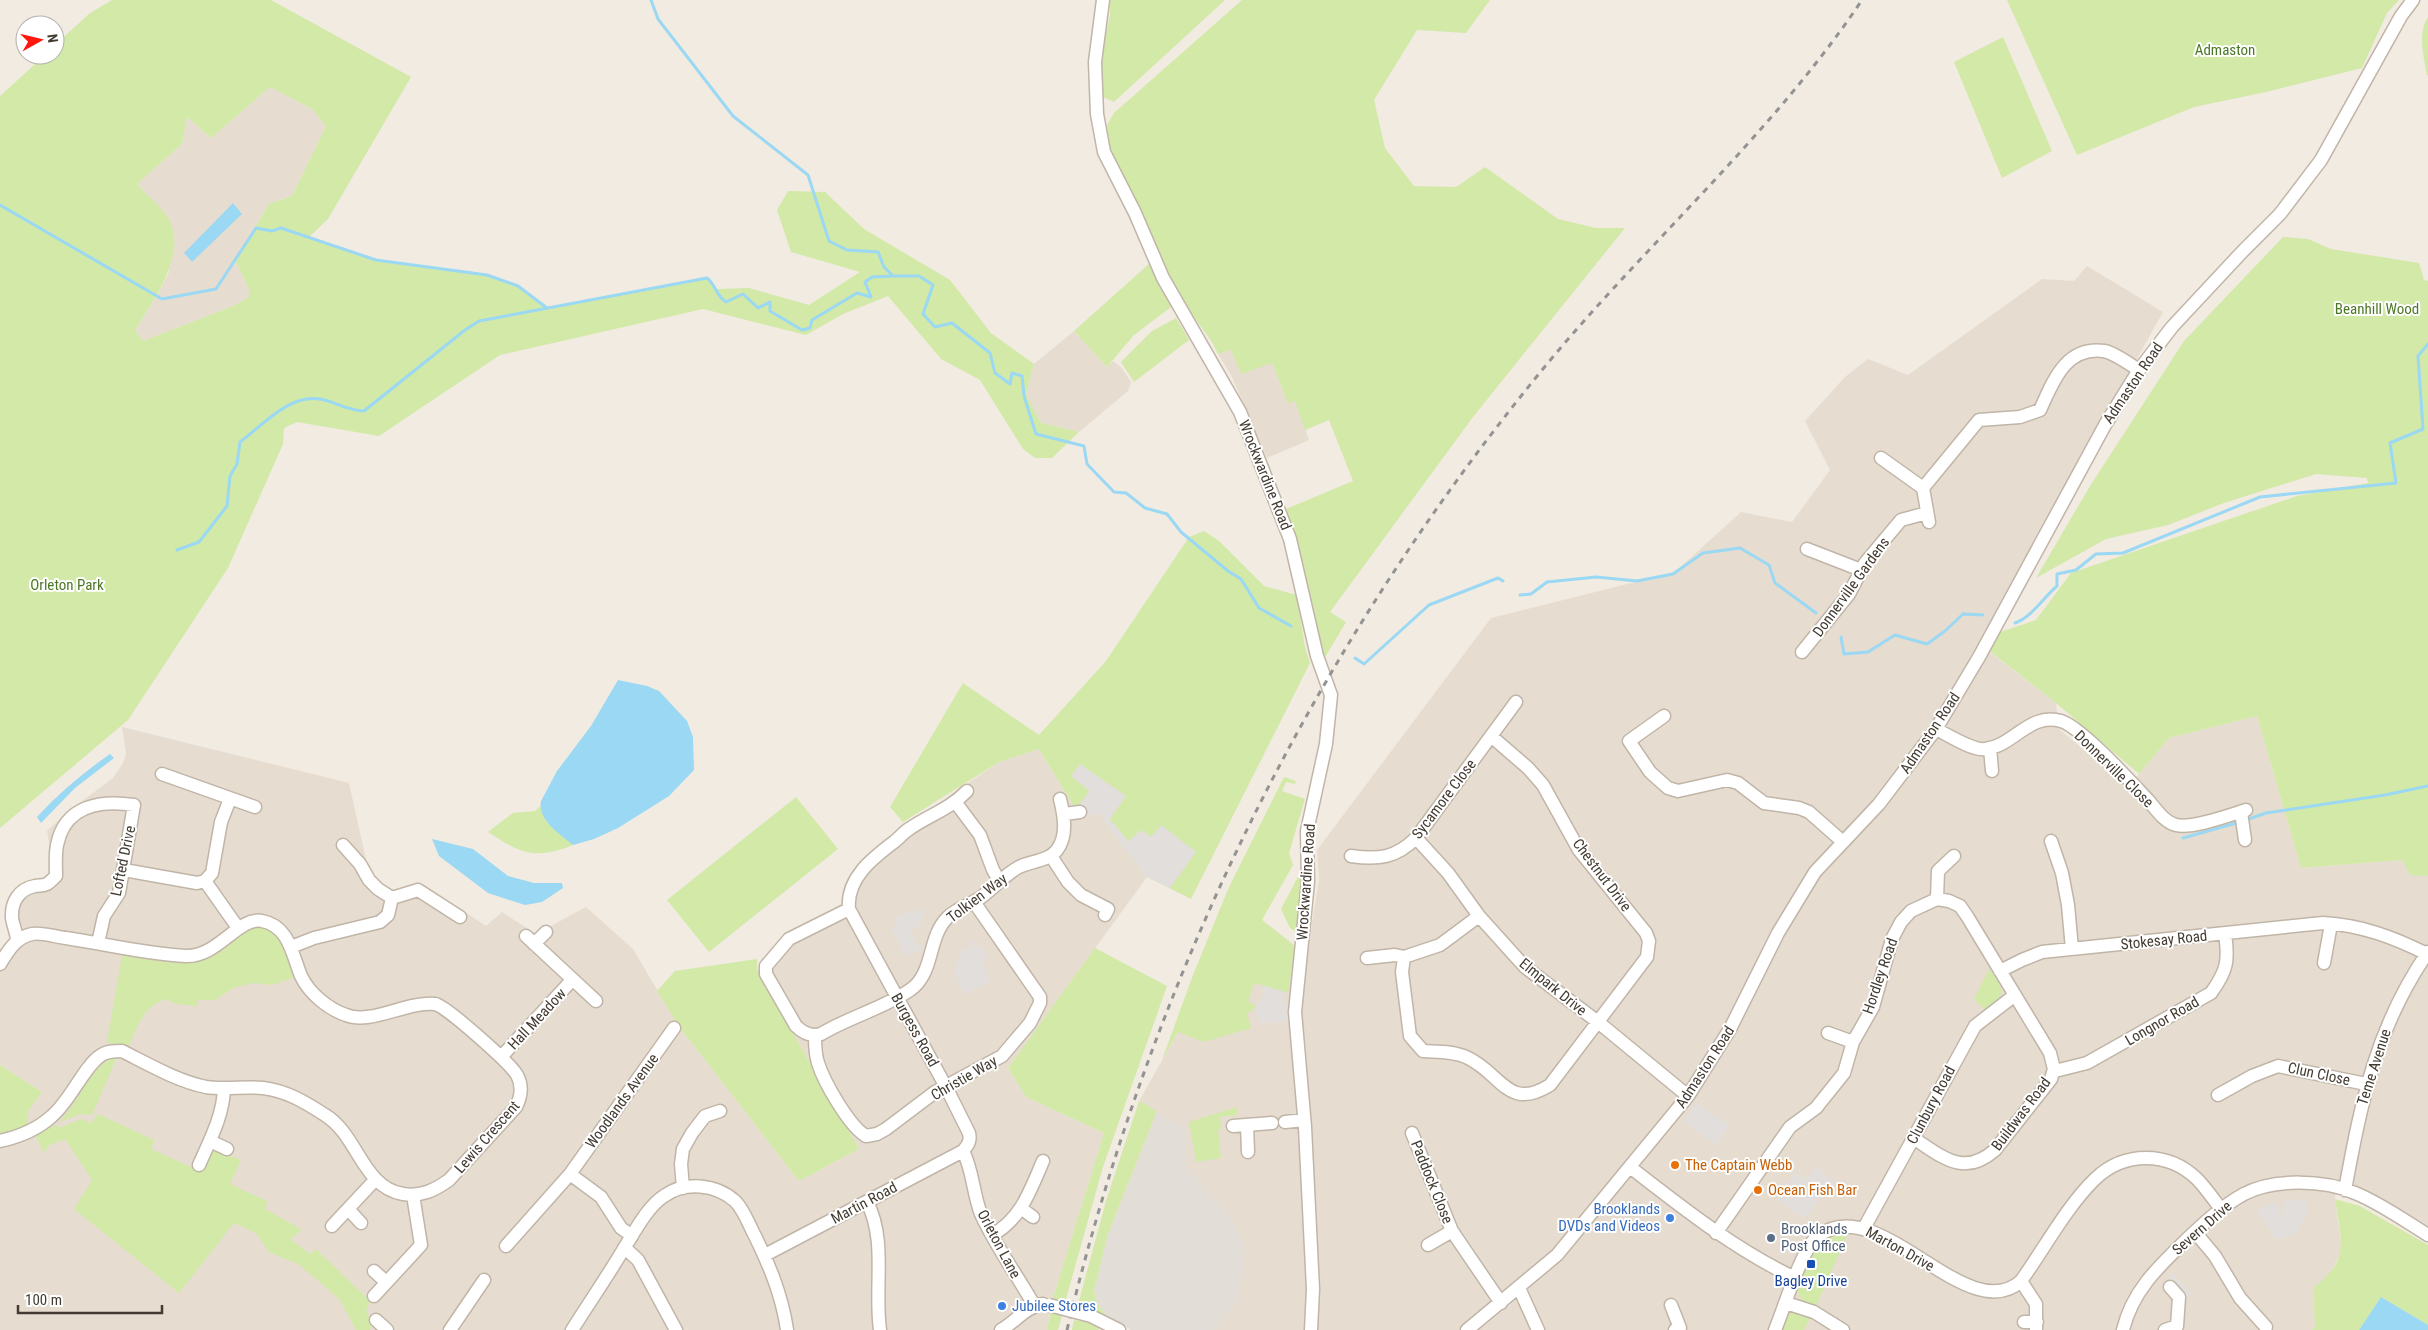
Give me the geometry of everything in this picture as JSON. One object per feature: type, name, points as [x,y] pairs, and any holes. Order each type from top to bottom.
[{"type":"street","name":"Wrockwardine Road","points":[[1104,0],[1095,62],[1096,114],[1104,152],[1135,213],[1163,278],[1240,412],[1290,539],[1317,656],[1331,695],[1326,744],[1307,831],[1308,882],[1295,1012],[1304,1120],[1313,1289],[1311,1330]]},
{"type":"street","name":"Admaston Road","points":[[1467,1330],[1557,1255],[1688,1096],[1730,1029],[1778,933],[1810,880],[1879,804],[1936,729],[1988,640],[2105,425],[2139,370],[2172,327],[2243,250],[2280,214],[2321,160],[2381,50],[2413,0]]},
{"type":"street","points":[[1881,458],[1923,488],[1979,420],[2020,417],[2040,410],[2059,369],[2079,354],[2105,351],[2139,370]]},
{"type":"street","name":"Donnerville Gardens","points":[[1802,652],[1849,594],[1865,562],[1901,520],[1928,517],[1923,488]]},
{"type":"street","points":[[1807,549],[1861,570]]},
{"type":"street","name":"Sycamore Close","points":[[1351,856],[1367,859],[1396,854],[1416,838],[1516,702]]},
{"type":"street","points":[[1664,716],[1629,741],[1650,772],[1668,788],[1678,791],[1727,780],[1738,783],[1764,803],[1799,808],[1809,812],[1843,842]]},
{"type":"street","name":"Donnerville Close","points":[[1990,748],[2004,742],[2031,724],[2040,721],[2061,722],[2080,734],[2124,774],[2170,822],[2184,826],[2243,812],[2245,835]]},
{"type":"street","points":[[1936,729],[1975,748],[1984,750],[1990,748],[1992,771]]},
{"type":"street","name":"Chestnut Drive","points":[[1404,957],[1402,972],[1410,1036],[1415,1045],[1423,1051],[1455,1053],[1466,1057],[1514,1092],[1525,1096],[1538,1092],[1550,1085],[1647,958],[1650,950],[1646,933],[1579,850],[1543,785],[1528,768],[1491,736]]},
{"type":"street","points":[[162,774],[255,807]]},
{"type":"street","points":[[816,1036],[804,1033],[796,1026],[766,974],[766,966],[789,939],[849,909],[848,901],[852,888],[863,868],[878,852],[909,829],[956,803],[967,791]]},
{"type":"street","points":[[124,870],[197,883],[205,881],[212,873],[221,822],[230,799]]},
{"type":"street","points":[[1060,799],[1064,814],[1064,832],[1058,849],[1051,856],[1068,882],[1081,895],[1108,909],[1105,915]]},
{"type":"street","points":[[956,803],[980,835],[999,880]]},
{"type":"street","name":"Lofted Drive","points":[[17,941],[17,932],[12,920],[14,901],[25,890],[34,886],[45,885],[56,876],[57,844],[68,822],[76,813],[93,804],[134,805],[119,893],[100,926],[98,943]]},
{"type":"street","points":[[1064,814],[1080,812]]},
{"type":"street","name":"Elmpark Drive","points":[[1416,838],[1448,873],[1479,916],[1525,967],[1598,1022],[1688,1096]]},
{"type":"street","points":[[343,846],[360,864],[369,880],[378,889],[392,898],[418,890],[460,917]]},
{"type":"street","points":[[2049,848],[2062,873],[2067,897],[2072,949]]},
{"type":"street","name":"Tolkien Way","points":[[816,1036],[912,989],[925,973],[938,932],[947,917],[974,902],[999,880],[1035,860],[1051,856]]},
{"type":"street","points":[[1954,856],[1938,872],[1937,899],[1949,901],[1960,906],[2000,971]]},
{"type":"street","points":[[205,881],[238,928]]},
{"type":"street","points":[[291,947],[314,938],[380,922],[388,915],[392,898]]},
{"type":"street","name":"Hordley Road","points":[[1716,1233],[1790,1127],[1816,1108],[1830,1093],[1844,1073],[1853,1042],[1873,1007],[1892,939],[1901,922],[1911,911],[1937,899]]},
{"type":"street","name":"Christie Way","points":[[816,1036],[815,1049],[822,1072],[851,1123],[866,1136],[886,1130],[935,1092],[972,1070],[993,1062],[1002,1056],[1030,1023],[1040,1003],[1037,992],[974,902]]},
{"type":"street","name":"Burgess Road","points":[[849,909],[946,1087],[970,1139],[962,1151]]},
{"type":"street","points":[[1368,958],[1395,955],[1404,957],[1440,945],[1479,916]]},
{"type":"street","name":"Lewis Crescent","points":[[0,1141],[14,1138],[51,1117],[70,1098],[83,1076],[99,1056],[108,1051],[122,1051],[195,1084],[224,1089],[262,1088],[294,1096],[328,1117],[338,1126],[375,1180],[392,1192],[413,1195],[438,1188],[449,1180],[516,1107],[521,1098],[517,1075],[501,1057],[441,1006],[422,1004],[361,1017],[346,1015],[315,995],[302,978],[283,931],[268,922],[260,920],[250,922],[238,928],[222,943],[204,952],[188,956],[137,951],[98,943],[33,934],[17,941]]},
{"type":"street","points":[[2324,963],[2331,924]]},
{"type":"street","name":"Stokesay Road","points":[[2000,971],[2042,952],[2331,924],[2347,924],[2382,933],[2427,953]]},
{"type":"street","name":"Hall Meadow","points":[[546,932],[530,940],[596,1002]]},
{"type":"street","name":"Longnor Road","points":[[2054,1069],[2059,1070],[2087,1063],[2211,993],[2223,976],[2228,956],[2225,934]]},
{"type":"street","points":[[0,964],[17,941]]},
{"type":"street","name":"Teme Avenue","points":[[2345,1190],[2366,1084],[2384,1033],[2427,953]]},
{"type":"street","name":"Buildwas Road","points":[[1913,1138],[1956,1163],[1972,1163],[1984,1159],[1995,1150],[2050,1079],[2054,1069],[2050,1053],[2000,971]]},
{"type":"street","name":"Hall Meadow","points":[[501,1057],[572,980]]},
{"type":"street","name":"Clunbury Road","points":[[1864,1228],[1975,1026],[2015,995]]},
{"type":"street","name":"Woodlands Avenue","points":[[506,1246],[570,1174],[674,1028]]},
{"type":"street","points":[[1828,1032],[1853,1042]]},
{"type":"street","name":"Clun Close","points":[[2218,1095],[2252,1076],[2278,1066],[2366,1084]]},
{"type":"street","points":[[199,1165],[224,1103],[224,1089]]},
{"type":"street","points":[[683,1188],[681,1164],[683,1149],[705,1116],[720,1111]]},
{"type":"street","points":[[1285,1122],[1304,1120]]},
{"type":"street","points":[[1233,1126],[1272,1123]]},
{"type":"street","points":[[1247,1125],[1248,1152]]},
{"type":"street","name":"Paddock Close","points":[[1412,1132],[1452,1232],[1500,1303]]},
{"type":"street","points":[[210,1141],[227,1148]]},
{"type":"street","name":"Martin Road","points":[[765,1255],[962,1151]]},
{"type":"street","name":"Orleton Lane","points":[[962,1151],[967,1160],[981,1213],[1008,1267],[1034,1305]]},
{"type":"street","points":[[2032,1325],[2036,1304],[2021,1281],[2077,1199],[2095,1179],[2112,1167],[2127,1161],[2144,1158],[2163,1158],[2197,1179],[2221,1209]]},
{"type":"street","points":[[992,1235],[1004,1228],[1022,1209],[1043,1161]]},
{"type":"street","points":[[1630,1167],[1716,1233],[1759,1261],[1795,1278]]},
{"type":"street","points":[[570,1174],[601,1198],[621,1228],[632,1236]]},
{"type":"street","points":[[332,1226],[375,1180]]},
{"type":"street","name":"Severn Drive","points":[[2124,1330],[2128,1311],[2141,1287],[2157,1268],[2221,1209],[2245,1193],[2284,1183],[2314,1183],[2345,1190],[2355,1193],[2428,1235]]},
{"type":"street","points":[[572,1330],[632,1236],[663,1196],[683,1188],[700,1186],[712,1188],[735,1201],[743,1212],[765,1255],[781,1302],[787,1330]]},
{"type":"street","points":[[374,1296],[421,1245],[413,1195]]},
{"type":"street","points":[[866,1202],[873,1214],[878,1241],[876,1306],[880,1330]]},
{"type":"street","points":[[1022,1209],[1033,1217]]},
{"type":"street","points":[[349,1210],[361,1223]]},
{"type":"street","name":"Marton Drive","points":[[1775,1330],[1808,1250],[1816,1238],[1837,1227],[1864,1228],[1957,1280],[1981,1290],[2013,1288],[2021,1281]]},
{"type":"street","name":"Paddock Close","points":[[1428,1244],[1452,1232]]},
{"type":"street","points":[[2195,1232],[2215,1256],[2240,1298],[2266,1327]]},
{"type":"street","points":[[625,1248],[638,1260],[676,1330]]},
{"type":"street","points":[[374,1271],[386,1282]]},
{"type":"street","points":[[450,1330],[484,1280]]},
{"type":"street","points":[[2170,1287],[2179,1297],[2175,1328]]},
{"type":"street","points":[[1519,1288],[1538,1330]]},
{"type":"street","points":[[1786,1303],[1814,1312],[1843,1330]]},
{"type":"street","points":[[1001,1330],[1034,1305],[1049,1305],[1092,1316],[1119,1330]]},
{"type":"street","points":[[1671,1306],[1680,1328],[1675,1330]]},
{"type":"street","points":[[376,1320],[387,1330]]},
{"type":"shaded area","points":[[270,87],[312,109],[326,126],[292,196],[269,204],[235,260],[249,289],[249,297],[233,306],[143,341],[135,330],[157,296],[169,272],[168,219],[137,184],[182,144],[187,117],[211,138]]},
{"type":"shaded area","points":[[2087,266],[2163,312],[1978,643],[2056,703],[2059,729],[2128,787],[2169,738],[2257,716],[2301,868],[2402,860],[2410,874],[2428,876],[2428,1232],[2337,1180],[2335,1199],[2342,1250],[2329,1276],[2313,1289],[2315,1328],[2311,1330],[1213,1330],[1238,1301],[1226,1211],[1185,1166],[1185,1128],[1139,1101],[1248,909],[1295,946],[1308,948],[1319,880],[1317,850],[1491,618],[1675,572],[1741,512],[1792,522],[1830,470],[1805,421],[1845,377],[1868,359],[1908,375],[2042,279],[2074,281]]},
{"type":"shaded area","points":[[1074,331],[1107,367],[1113,361],[1121,367],[1131,382],[1128,391],[1079,432],[1041,423],[1026,394],[1034,364]]},
{"type":"shaded area","points":[[1231,350],[1272,363],[1288,402],[1295,401],[1309,440],[1267,458],[1231,375],[1218,354]]},
{"type":"shaded area","points":[[122,727],[349,783],[367,864],[378,883],[393,890],[423,884],[486,926],[502,912],[536,934],[586,907],[633,949],[680,1028],[799,1181],[859,1149],[757,970],[786,935],[842,904],[857,866],[903,827],[999,762],[1039,749],[1073,805],[1085,814],[1098,814],[1147,877],[1008,1068],[1026,1097],[1104,1133],[1053,1298],[1047,1330],[0,1330],[0,1134],[3,1134],[27,1111],[42,1092],[0,1065],[0,952],[10,937],[8,903],[17,886],[25,881],[40,881],[51,876],[53,865],[47,831],[66,813],[113,778],[123,763],[126,754]]},
{"type":"shaded area","points":[[1080,764],[1126,796],[1110,819],[1128,841],[1141,830],[1151,837],[1161,825],[1196,852],[1170,888],[1147,877],[1098,814],[1085,814],[1077,808],[1089,791],[1071,776]]},
{"type":"shaded area","points":[[915,909],[924,912],[918,928],[910,929],[915,939],[914,942],[923,945],[920,953],[915,951],[906,956],[891,928],[897,925],[894,919],[909,911],[912,916]]},
{"type":"shaded area","points":[[972,940],[975,941],[974,948],[980,945],[987,959],[981,962],[991,981],[964,995],[958,984],[959,979],[953,977],[962,947],[969,949]]},
{"type":"shaded area","points":[[1264,986],[1283,991],[1283,1003],[1287,1003],[1290,1021],[1260,1024],[1254,1010],[1257,1001],[1261,1002]]},
{"type":"shaded area","points":[[1696,1104],[1730,1125],[1716,1146],[1683,1121]]},
{"type":"shaded area","points":[[1157,1111],[1185,1128],[1185,1166],[1226,1211],[1246,1246],[1238,1301],[1213,1330],[1131,1330],[1106,1315],[1097,1303],[1094,1291],[1108,1234]]},
{"type":"shaded area","points":[[1816,1167],[1834,1181],[1804,1219],[1777,1199],[1795,1173],[1806,1179]]},
{"type":"shaded area","points":[[2306,1200],[2308,1211],[2298,1231],[2283,1239],[2275,1238],[2256,1211],[2275,1202],[2284,1218],[2283,1201]]},
{"type":"shaded area","points":[[2173,1273],[2192,1293],[2186,1298],[2168,1277]]},
{"type":"green space","name":"Orleton Park","points":[[112,0],[271,0],[411,77],[328,219],[308,238],[376,260],[487,275],[518,286],[548,308],[707,278],[716,289],[749,288],[809,305],[860,272],[791,252],[777,210],[788,191],[825,192],[864,229],[950,280],[991,333],[1034,364],[1026,394],[1041,423],[1079,432],[1052,458],[1035,458],[1023,449],[980,380],[941,359],[888,296],[843,314],[806,335],[703,309],[500,355],[379,436],[297,422],[284,428],[283,444],[228,568],[128,720],[0,828],[0,96],[34,65],[65,65],[65,36],[90,13]],"holes":[[[270,87],[312,109],[326,126],[292,196],[269,204],[235,260],[249,289],[249,297],[233,306],[143,341],[135,330],[166,276],[172,261],[174,246],[173,231],[168,218],[137,184],[182,144],[187,117],[211,138]]]},
{"type":"green space","points":[[1110,0],[1225,0],[1114,102],[1103,97],[1101,54],[1110,16]]},
{"type":"green space","points":[[1242,0],[1490,0],[1466,33],[1417,30],[1374,100],[1385,148],[1414,186],[1456,187],[1485,167],[1558,219],[1596,228],[1625,228],[1473,417],[1330,612],[1346,622],[1324,659],[1313,607],[1286,509],[1353,481],[1329,420],[1305,430],[1295,401],[1288,403],[1272,363],[1241,374],[1231,350],[1218,354],[1212,342],[1183,302],[1111,156],[1107,125],[1114,113]]},
{"type":"green space","name":"Admaston","points":[[2007,0],[2399,0],[2387,13],[2362,68],[2266,92],[2194,107],[2077,155]]},
{"type":"green space","points":[[2428,17],[2428,75],[2427,76],[2422,38]]},
{"type":"green space","points":[[2003,37],[2052,151],[2002,178],[1954,62]]},
{"type":"green space","name":"Beanhill Wood","points":[[2283,237],[2308,239],[2331,249],[2419,263],[2424,280],[2428,281],[2428,876],[2410,875],[2402,860],[2301,868],[2257,716],[2169,738],[2139,774],[2056,703],[1988,650],[2000,632],[2036,620],[2071,573],[2297,496],[2368,483],[2367,478],[2316,474],[2224,503],[2168,525],[2106,539],[2036,578],[2090,486],[2184,341]]},
{"type":"green space","points":[[1150,263],[1171,307],[1134,335],[1107,367],[1074,331]]},
{"type":"green space","points":[[1176,318],[1189,340],[1134,382],[1121,362],[1152,331]]},
{"type":"green space","points":[[1204,531],[1219,541],[1264,586],[1297,595],[1305,647],[1310,663],[1191,899],[1147,877],[1098,814],[1085,814],[1073,805],[1039,749],[999,762],[903,822],[890,807],[963,683],[1039,735],[1106,661],[1189,537]]},
{"type":"green space","points":[[1284,777],[1296,781],[1295,784],[1286,782],[1282,791],[1305,799],[1289,853],[1293,865],[1262,920],[1295,946],[1288,993],[1254,983],[1248,1002],[1256,1005],[1254,1010],[1247,1013],[1251,1028],[1204,1042],[1178,1032],[1162,1060],[1193,975],[1229,887]]},
{"type":"green space","points":[[796,797],[838,849],[709,952],[667,900]]},
{"type":"green space","points":[[540,806],[546,821],[573,845],[548,852],[529,852],[519,850],[488,832],[513,813],[535,811]]},
{"type":"green space","points":[[1300,873],[1304,876],[1297,932],[1290,928],[1281,909]]},
{"type":"green space","points":[[258,927],[266,928],[278,938],[295,977],[272,985],[254,983],[233,988],[215,1000],[198,1000],[197,1006],[176,1004],[166,999],[146,1012],[128,1047],[107,1042],[122,955],[181,963],[203,960],[214,956],[246,932]]},
{"type":"green space","points":[[1095,948],[1167,986],[1103,1167],[1064,1306],[1052,1304],[1053,1298],[1104,1133],[1026,1097],[1008,1068]]},
{"type":"green space","points":[[757,959],[757,970],[859,1149],[799,1181],[680,1028],[657,991],[675,971]]},
{"type":"green space","points":[[1989,969],[1998,981],[2001,992],[2000,997],[1990,1008],[1984,1009],[1974,999]]},
{"type":"green space","points":[[117,1057],[92,1115],[81,1114],[59,1122],[100,1067],[108,1060]]},
{"type":"green space","points":[[0,1065],[42,1092],[28,1111],[28,1125],[3,1134],[0,1134]]},
{"type":"green space","points":[[1139,1101],[1157,1111],[1108,1234],[1094,1291],[1097,1303],[1106,1315],[1105,1318],[1077,1308],[1106,1201]]},
{"type":"green space","points":[[1237,1107],[1237,1115],[1220,1117],[1221,1129],[1218,1130],[1221,1158],[1196,1162],[1189,1122]]},
{"type":"green space","points":[[98,1114],[154,1140],[151,1149],[202,1172],[210,1152],[214,1149],[241,1160],[230,1184],[267,1201],[265,1209],[302,1230],[290,1239],[310,1254],[316,1249],[370,1301],[366,1312],[373,1323],[370,1330],[356,1330],[340,1300],[323,1285],[298,1264],[269,1252],[256,1233],[234,1223],[179,1293],[74,1209],[92,1180],[65,1139],[49,1145],[44,1153],[35,1135],[56,1125],[59,1128],[81,1119],[91,1123]]},
{"type":"green space","points":[[2335,1199],[2360,1206],[2428,1245],[2428,1325],[2381,1297],[2359,1330],[2311,1330],[2315,1328],[2313,1288],[2333,1268],[2338,1259],[2340,1249],[2341,1238]]},
{"type":"green space","points":[[1849,1231],[1816,1306],[1804,1301],[1799,1296],[1799,1283],[1806,1264],[1816,1247],[1826,1237]]},
{"type":"green space","points":[[1051,1311],[1062,1316],[1058,1330],[1047,1330]]},
{"type":"green space","points":[[1790,1311],[1812,1314],[1804,1330],[1780,1330]]},
{"type":"green space","points":[[1074,1320],[1101,1325],[1098,1330],[1072,1330]]},
{"type":"water","points":[[233,203],[242,214],[192,262],[184,253]]},
{"type":"water","points":[[618,680],[647,686],[659,691],[687,721],[693,737],[694,770],[669,796],[618,828],[594,839],[573,845],[546,821],[541,808],[541,801],[557,771],[591,726]]},
{"type":"water","points":[[110,754],[114,758],[75,788],[41,823],[37,817],[45,808],[90,768]]},
{"type":"water","points":[[432,839],[473,849],[508,876],[534,883],[562,883],[563,888],[542,902],[525,905],[488,893],[439,856]]},
{"type":"water","points":[[2381,1297],[2428,1325],[2428,1330],[2359,1330]]},
{"type":"waterway","points":[[651,0],[658,19],[733,116],[808,175],[829,241],[847,250],[878,252],[884,267],[893,276],[919,276],[933,285],[923,314],[935,327],[952,323],[990,353],[995,373],[1010,384],[1012,373],[1022,376],[1024,396],[1036,434],[1084,446],[1087,464],[1114,492],[1126,493],[1145,508],[1167,514],[1181,532],[1228,571],[1241,579],[1259,608],[1291,626]]},
{"type":"waterway","points":[[0,205],[162,299],[216,289],[256,228],[272,231],[281,228],[376,260],[487,275],[518,286],[547,308]]},
{"type":"waterway","points":[[177,550],[199,542],[227,506],[230,476],[237,464],[240,442],[277,412],[298,401],[309,399],[320,399],[364,411],[465,330],[479,321],[707,278],[720,297],[726,302],[743,294],[758,308],[770,302],[770,311],[802,330],[810,328],[812,320],[857,293],[871,297],[865,282],[872,277],[893,276]]},
{"type":"waterway","points":[[2015,623],[2032,612],[2057,586],[2057,574],[2076,570],[2096,554],[2123,553],[2260,497],[2396,483],[2390,443],[2423,429],[2418,356],[2428,344]]},
{"type":"waterway","points":[[1520,595],[1531,594],[1547,582],[1596,577],[1637,581],[1673,574],[1703,553],[1740,548],[1769,565],[1775,583],[1816,613]]},
{"type":"waterway","points":[[1355,658],[1364,664],[1429,605],[1498,578],[1503,581]]},
{"type":"waterway","points":[[1841,637],[1844,654],[1868,652],[1895,635],[1927,644],[1945,631],[1963,614],[1983,615]]},
{"type":"waterway","points":[[2246,820],[2266,813],[2385,795],[2428,786]]},
{"type":"waterway","points":[[2183,838],[2240,822]]},
{"type":"railway","points":[[1067,1330],[1103,1198],[1145,1069],[1195,943],[1252,820],[1316,700],[1386,584],[1463,472],[1547,364],[1586,318],[1709,186],[1789,96],[1827,49],[1862,0]]},
{"type":"place","name":"The Captain Webb","points":[[1675,1165]]},
{"type":"place","name":"Ocean Fish Bar","points":[[1758,1190]]},
{"type":"place","name":"Brooklands DVDs and Videos","points":[[1670,1218]]},
{"type":"place","name":"Brooklands Post Office","points":[[1771,1238]]},
{"type":"place","name":"Bagley Drive","points":[[1811,1264]]},
{"type":"place","name":"Jubilee Stores","points":[[1002,1306]]}]
